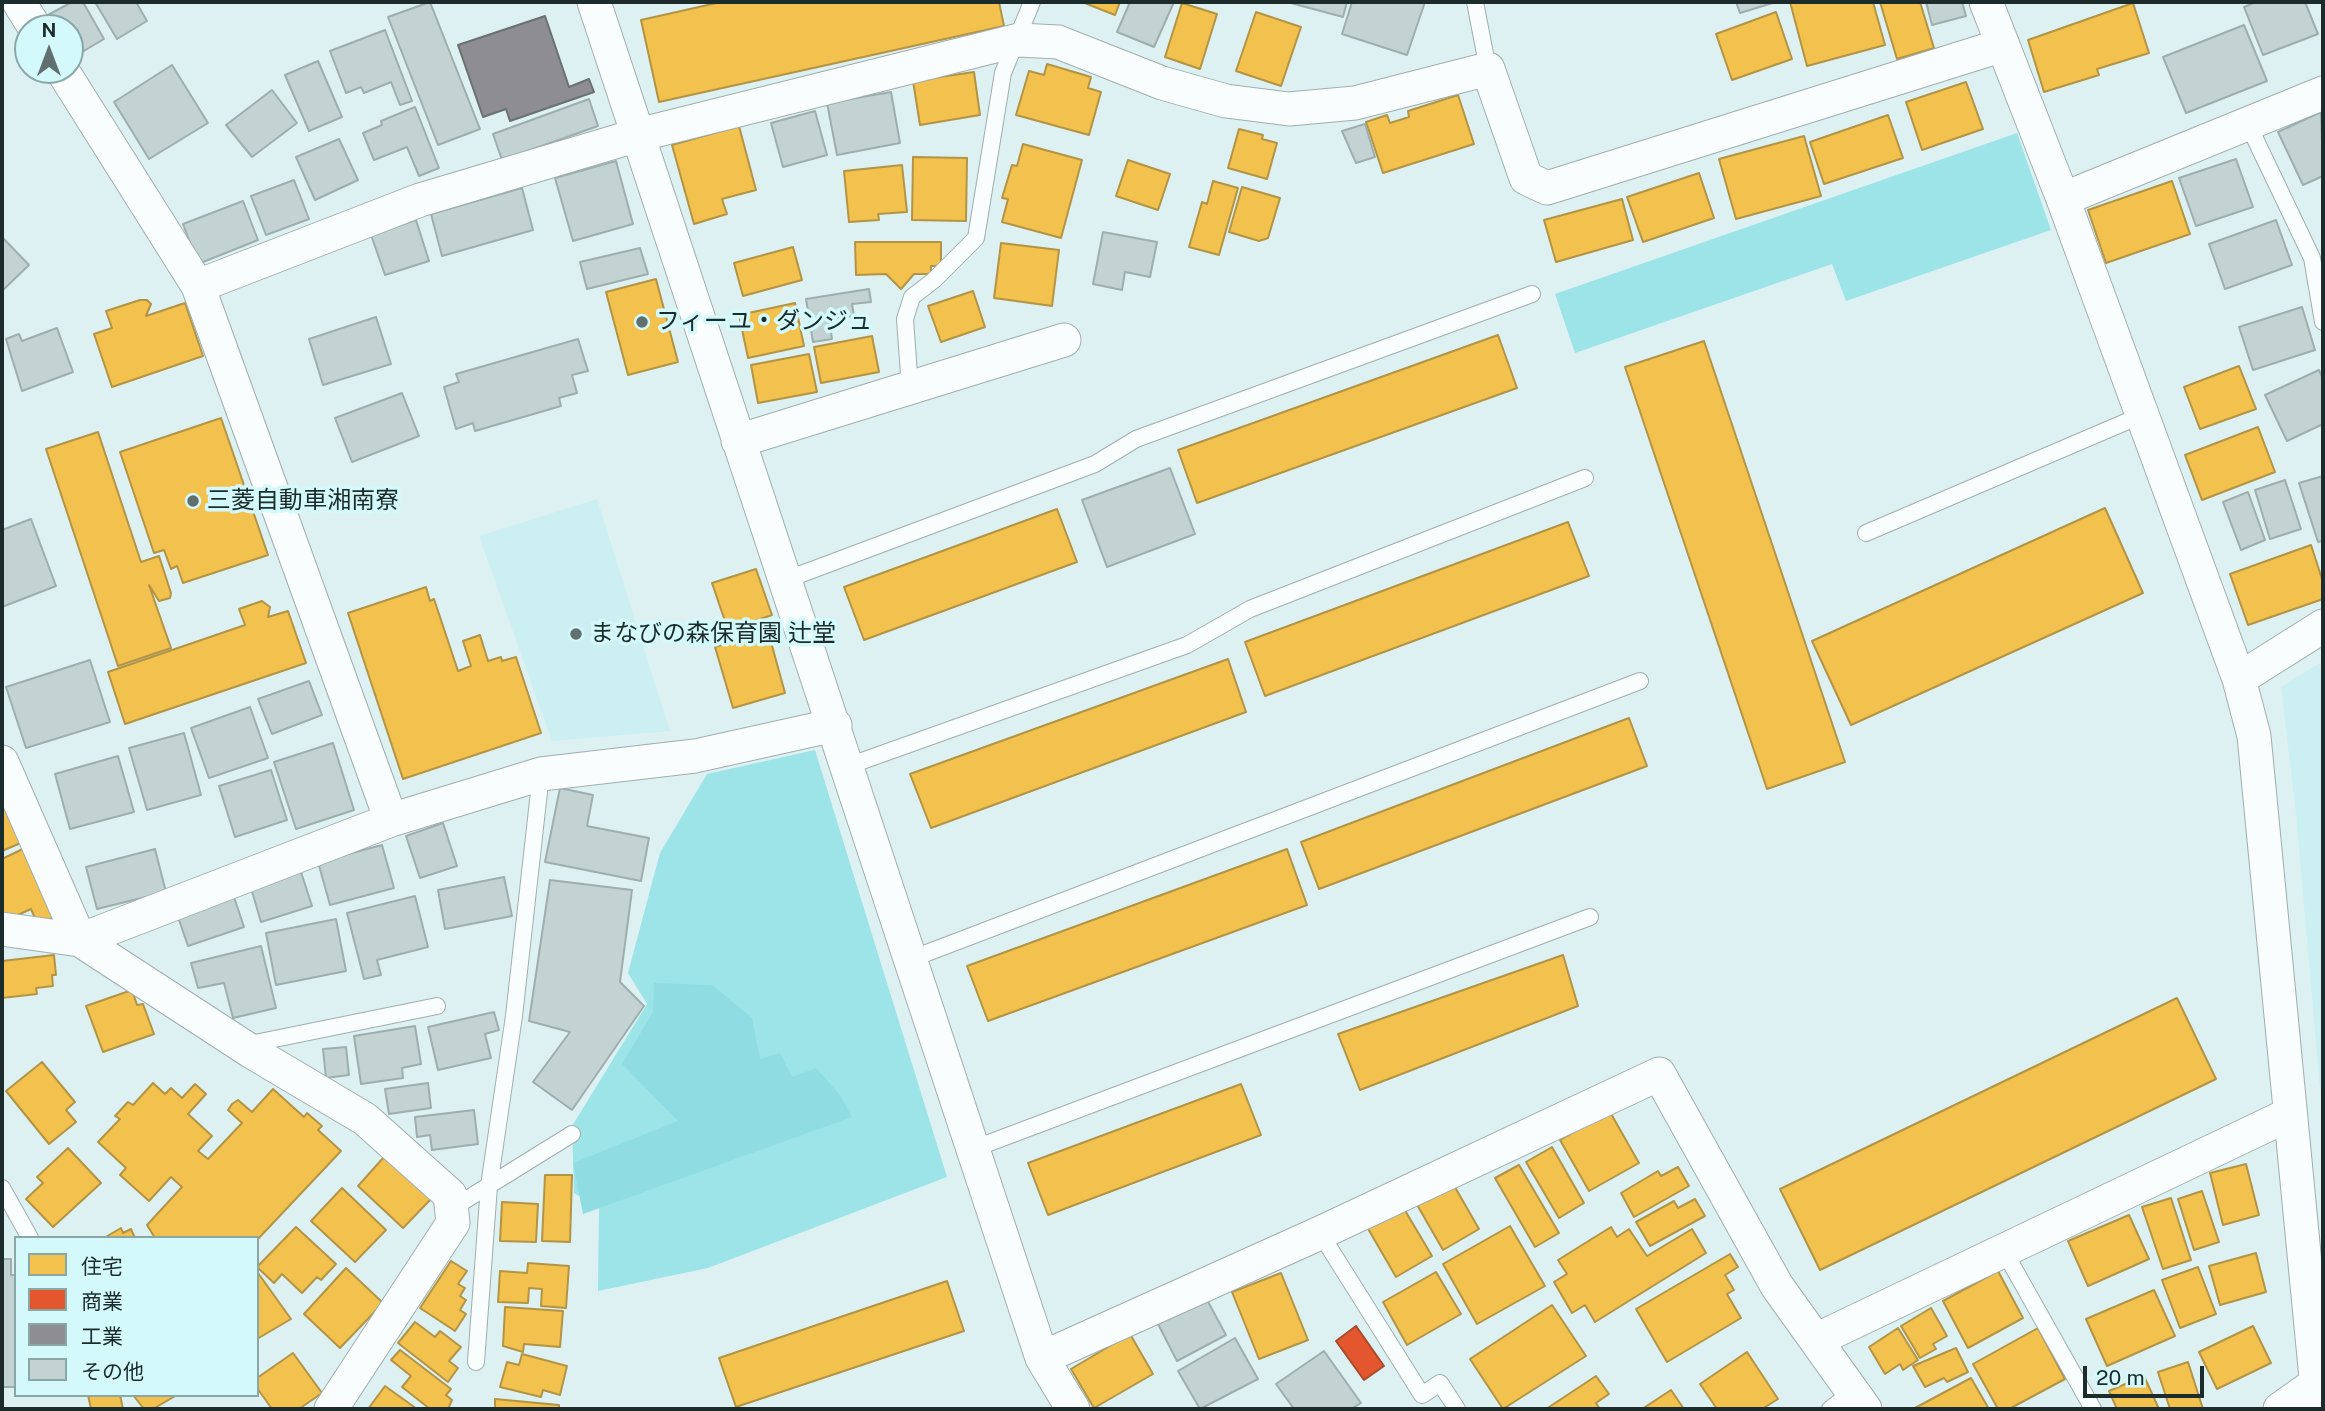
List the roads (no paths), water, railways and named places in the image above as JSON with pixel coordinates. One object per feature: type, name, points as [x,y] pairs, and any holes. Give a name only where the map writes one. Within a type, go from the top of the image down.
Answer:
[{"type":"street","points":[[594,2],[738,441],[788,579],[1042,1358],[1073,1409]]},
{"type":"street","points":[[1986,2],[2063,199],[2239,679],[2254,736],[2318,1396],[2280,1409]]},
{"type":"street","points":[[198,286],[420,200],[638,135],[1019,40],[1058,42],[1163,83],[1226,101],[1289,109],[1355,103],[1488,69],[1527,178],[1547,188],[2003,45]]},
{"type":"street","points":[[71,84],[198,286],[391,820]]},
{"type":"street","points":[[2063,199],[2323,93]]},
{"type":"street","points":[[738,441],[1064,340]]},
{"type":"street","points":[[2239,679],[2323,626]]},
{"type":"street","points":[[80,940],[391,820],[541,774],[695,756],[835,725]]},
{"type":"street","points":[[2,762],[80,940]]},
{"type":"street","points":[[2,929],[80,940],[243,1045],[365,1119],[450,1195],[453,1223],[331,1409]]},
{"type":"street","points":[[1042,1358],[1320,1233],[1659,1074],[1777,1286],[1816,1340],[1849,1404]]},
{"type":"street","points":[[1816,1340],[2290,1114]]},
{"type":"lane","points":[[910,388],[905,320],[912,297],[934,280],[976,238],[1003,74],[1019,40],[1032,2]]},
{"type":"lane","points":[[1475,2],[1488,69]]},
{"type":"lane","points":[[2248,124],[2312,258],[2323,322]]},
{"type":"lane","points":[[788,579],[1095,464],[1136,439],[1532,293]]},
{"type":"lane","points":[[1866,533],[2142,415]]},
{"type":"lane","points":[[848,766],[1187,645],[1250,609],[1585,478]]},
{"type":"lane","points":[[911,959],[1640,681]]},
{"type":"lane","points":[[476,1362],[489,1186],[514,1016],[541,774]]},
{"type":"lane","points":[[973,1149],[1590,917]]},
{"type":"lane","points":[[243,1045],[437,1006]]},
{"type":"lane","points":[[451,1209],[572,1134]]},
{"type":"lane","points":[[2,1188],[29,1236]]},
{"type":"lane","points":[[1320,1233],[1422,1395],[1440,1383],[1457,1409]]},
{"type":"lane","points":[[2004,1251],[2093,1409]]},
{"type":"place","name":"フィーユ・ダンジュ","points":[[642,322]]},
{"type":"place","name":"三菱自動車湘南寮","points":[[193,501]]},
{"type":"place","name":"まなびの森保育園 辻堂","points":[[576,634]]}]
